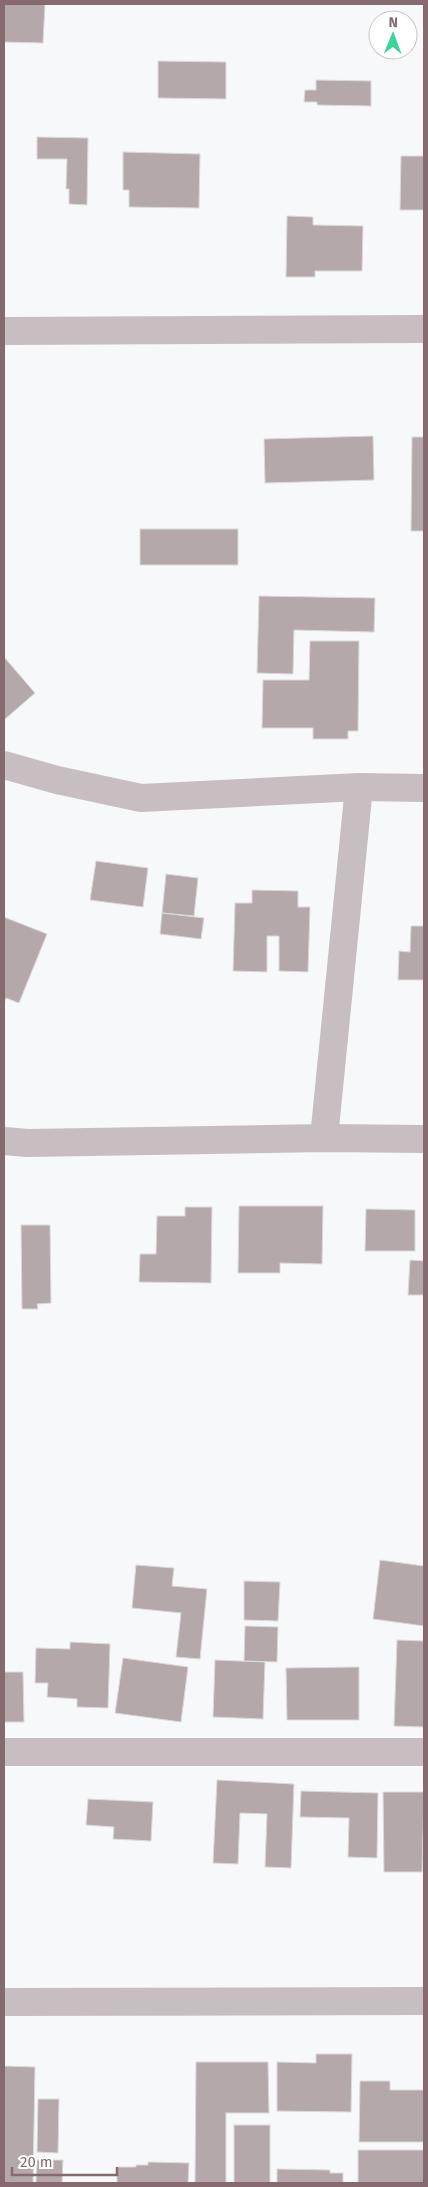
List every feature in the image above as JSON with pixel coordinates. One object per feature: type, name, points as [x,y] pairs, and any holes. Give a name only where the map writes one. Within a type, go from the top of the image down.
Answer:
[{"type":"street","points":[[4,331],[424,329]]},
{"type":"street","points":[[4,765],[57,780],[141,798],[359,787],[424,788]]},
{"type":"street","points":[[324,1138],[359,787]]},
{"type":"street","points":[[4,1141],[28,1144],[324,1138],[424,1139]]},
{"type":"street","points":[[4,1752],[424,1752]]},
{"type":"street","points":[[4,2002],[424,2001]]},
{"type":"building","points":[[4,4],[45,4],[43,43],[4,42]]},
{"type":"building","points":[[158,61],[226,62],[226,99],[158,98]]},
{"type":"building","points":[[316,80],[371,81],[371,106],[317,105],[317,102],[304,102],[305,90],[316,90]]},
{"type":"building","points":[[37,137],[88,138],[87,205],[69,204],[69,189],[66,189],[67,159],[37,159]]},
{"type":"building","points":[[123,152],[200,154],[199,208],[129,207],[129,190],[123,190]]},
{"type":"building","points":[[401,156],[424,156],[424,210],[400,210]]},
{"type":"building","points":[[287,216],[313,217],[313,225],[363,226],[362,271],[315,271],[315,277],[286,277]]},
{"type":"building","points":[[373,436],[374,480],[265,483],[264,439]]},
{"type":"building","points":[[412,437],[424,437],[424,531],[411,531]]},
{"type":"building","points":[[140,529],[238,529],[238,565],[140,565]]},
{"type":"building","points":[[259,596],[375,598],[374,632],[294,630],[293,674],[257,673]]},
{"type":"building","points":[[310,641],[359,641],[358,731],[348,731],[348,739],[313,739],[313,728],[262,728],[263,680],[309,680]]},
{"type":"building","points":[[4,657],[35,693],[4,720]]},
{"type":"building","points":[[96,861],[148,868],[143,907],[90,900]]},
{"type":"building","points":[[166,874],[198,878],[194,916],[162,913]]},
{"type":"building","points":[[252,890],[298,891],[298,907],[310,907],[308,972],[279,971],[279,936],[267,936],[267,972],[233,971],[235,903],[252,903]]},
{"type":"building","points":[[162,913],[204,918],[201,939],[160,934]]},
{"type":"building","points":[[4,917],[47,934],[19,1003],[6,998],[4,1003]]},
{"type":"building","points":[[411,926],[424,926],[424,980],[398,980],[399,951],[410,952]]},
{"type":"building","points":[[239,1206],[323,1206],[322,1264],[280,1263],[280,1273],[238,1273]]},
{"type":"building","points":[[185,1207],[212,1207],[211,1283],[139,1282],[140,1254],[156,1254],[157,1216],[185,1216]]},
{"type":"building","points":[[366,1209],[415,1210],[415,1251],[365,1251]]},
{"type":"building","points":[[21,1225],[50,1225],[51,1303],[37,1304],[38,1309],[22,1309]]},
{"type":"building","points":[[410,1260],[424,1261],[424,1295],[408,1295]]},
{"type":"building","points":[[380,1560],[424,1566],[424,1626],[373,1619]]},
{"type":"building","points":[[136,1565],[174,1568],[172,1586],[207,1589],[200,1659],[176,1657],[181,1613],[132,1608]]},
{"type":"building","points":[[244,1581],[280,1582],[278,1621],[244,1620]]},
{"type":"building","points":[[245,1626],[278,1627],[277,1662],[244,1661]]},
{"type":"building","points":[[397,1640],[424,1641],[424,1727],[394,1726]]},
{"type":"building","points":[[70,1642],[110,1644],[108,1708],[77,1707],[77,1699],[47,1697],[48,1683],[35,1683],[36,1648],[70,1649]]},
{"type":"building","points":[[123,1658],[188,1667],[181,1722],[115,1713]]},
{"type":"building","points":[[215,1660],[265,1662],[263,1719],[213,1717]]},
{"type":"building","points":[[359,1667],[359,1720],[287,1720],[286,1668]]},
{"type":"building","points":[[4,1672],[23,1672],[24,1722],[4,1722]]},
{"type":"building","points":[[217,1780],[294,1784],[291,1868],[265,1867],[267,1814],[240,1813],[238,1864],[213,1863]]},
{"type":"building","points":[[301,1791],[378,1793],[377,1858],[348,1857],[349,1818],[300,1817]]},
{"type":"building","points":[[383,1792],[424,1792],[422,1872],[384,1872]]},
{"type":"building","points":[[88,1799],[153,1802],[151,1841],[113,1839],[114,1827],[86,1825]]},
{"type":"building","points":[[316,2054],[352,2054],[351,2112],[277,2111],[277,2062],[316,2063]]},
{"type":"building","points":[[196,2062],[268,2062],[269,2113],[226,2113],[226,2183],[195,2183]]},
{"type":"building","points":[[4,2066],[35,2067],[33,2183],[4,2183]]},
{"type":"building","points":[[360,2081],[390,2081],[390,2090],[424,2090],[424,2142],[359,2142]]},
{"type":"building","points":[[38,2099],[59,2099],[58,2153],[37,2152]]},
{"type":"building","points":[[234,2125],[270,2125],[270,2183],[234,2183]]},
{"type":"building","points":[[358,2150],[424,2150],[424,2183],[358,2183]]},
{"type":"building","points":[[37,2160],[63,2160],[62,2183],[36,2183]]},
{"type":"building","points":[[148,2162],[189,2163],[188,2183],[117,2183],[117,2167],[136,2167],[136,2165],[148,2165]]},
{"type":"building","points":[[277,2169],[330,2170],[330,2173],[343,2173],[343,2183],[277,2183]]}]
